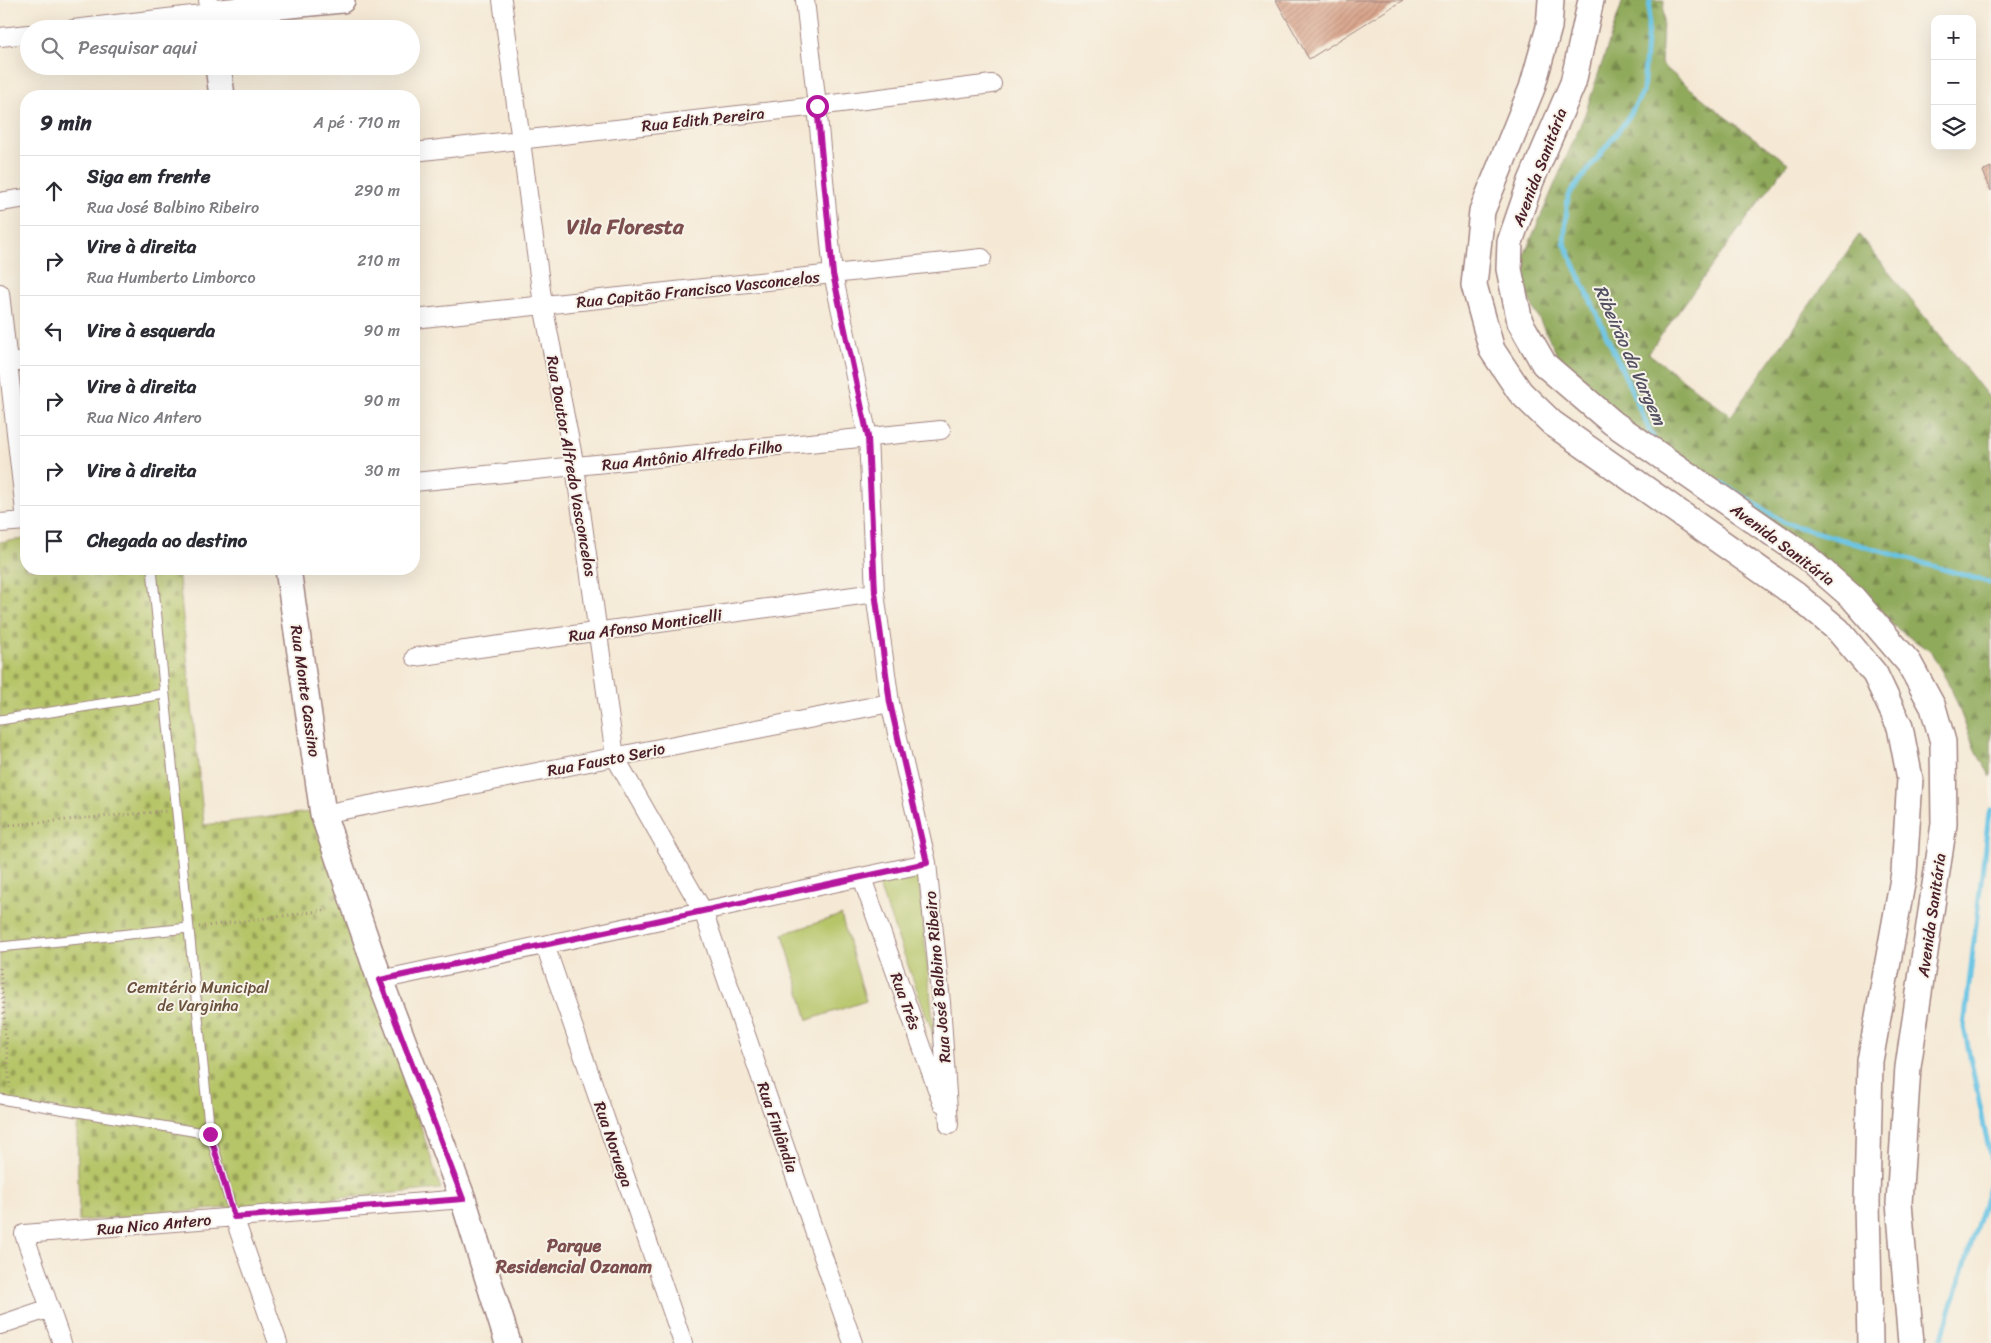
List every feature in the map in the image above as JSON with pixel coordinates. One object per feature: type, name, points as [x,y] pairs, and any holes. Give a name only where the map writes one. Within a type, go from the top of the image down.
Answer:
[{"type":"street","points":[[155,20],[342,0]]},
{"type":"street","name":"Rua Doutor Alfredo Vasconcelos","points":[[502,0],[543,305],[575,467],[616,757],[703,911]]},
{"type":"street","name":"Rua José Balbino Ribeiro","points":[[805,0],[833,274],[868,437],[875,592],[890,703],[927,863],[941,1003],[949,1125]]},
{"type":"street","name":"Avenida Sanitária","points":[[1551,0],[1549,28],[1532,88],[1482,211],[1474,285],[1492,350],[1520,392],[1552,423],[1796,596],[1838,630],[1875,674],[1900,727],[1910,779],[1904,873],[1870,1060],[1867,1202],[1870,1343]]},
{"type":"street","name":"Avenida Sanitária","points":[[1591,0],[1573,83],[1531,181],[1510,242],[1509,269],[1520,322],[1544,364],[1613,423],[1805,556],[1853,598],[1909,663],[1933,707],[1943,742],[1944,824],[1908,1067],[1899,1203],[1911,1343]]},
{"type":"street","points":[[0,37],[20,35]]},
{"type":"street","points":[[219,75],[221,90]]},
{"type":"street","name":"Rua Edith Pereira","points":[[420,151],[992,84]]},
{"type":"street","points":[[0,202],[20,199]]},
{"type":"street","name":"Rua Capitão Francisco Vasconcelos","points":[[420,318],[982,258]]},
{"type":"street","points":[[0,293],[4,364],[20,477]]},
{"type":"street","points":[[4,364],[20,362]]},
{"type":"street","name":"Rua Antônio Alfredo Filho","points":[[420,481],[941,430]]},
{"type":"street","points":[[0,523],[20,521]]},
{"type":"street","name":"Rua Monte Cassino","points":[[289,575],[323,814],[380,980],[463,1199],[508,1343]]},
{"type":"street","name":"Rua Afonso Monticelli","points":[[415,657],[875,592]]},
{"type":"street","name":"Rua Fausto Serio","points":[[323,814],[890,703]]},
{"type":"street","points":[[380,980],[927,863]]},
{"type":"street","name":"Rua Três","points":[[862,878],[949,1125]]},
{"type":"street","name":"Rua Finlândia","points":[[703,911],[853,1343]]},
{"type":"street","name":"Rua Noruega","points":[[545,945],[683,1343]]},
{"type":"street","name":"Rua Nico Antero","points":[[50,1308],[24,1234],[463,1199]]},
{"type":"street","points":[[234,1217],[278,1343]]},
{"type":"street","points":[[0,1325],[50,1308],[62,1343]]},
{"type":"lane","points":[[153,575],[210,1134],[234,1217]]},
{"type":"lane","points":[[0,720],[164,694]]},
{"type":"lane","points":[[0,947],[189,928]]},
{"type":"lane","points":[[0,1099],[210,1134]]},
{"type":"path","points":[[0,826],[177,810]]},
{"type":"path","points":[[189,928],[328,910]]},
{"type":"path","points":[[0,968],[11,1101]]},
{"type":"green space","points":[[1623,0],[1664,0],[1661,64],[1724,116],[1788,163],[1648,353],[1731,416],[1859,235],[1991,400],[1991,777],[1975,750],[1951,688],[1931,652],[1716,503],[1583,405],[1516,274],[1585,114]]},
{"type":"green space","name":"Cemitério Municipal de Varginha","points":[[20,540],[20,575],[179,575],[204,825],[318,811],[441,1189],[79,1221],[77,1130],[79,1119],[0,1106],[0,542]]},
{"type":"green space","points":[[918,875],[935,1039],[877,881]]},
{"type":"green space","points":[[841,915],[866,1001],[808,1020],[783,934]]},
{"type":"building","points":[[1276,0],[1403,0],[1309,59]]},
{"type":"building","points":[[1991,167],[1991,191],[1983,171]]},
{"type":"waterway","name":"Ribeirão da Vargem","points":[[1650,0],[1643,92],[1626,121],[1568,196],[1564,242],[1654,440]]},
{"type":"waterway","name":"Ribeirão da Vargem","points":[[1722,483],[1785,523],[1991,583]]},
{"type":"waterway","name":"Ribeirão da Vargem","points":[[1991,810],[1989,813],[1964,1027],[1991,1160]]},
{"type":"waterway","name":"Ribeirão da Vargem","points":[[1940,1343],[1991,1181]]},
{"type":"district","name":"Vila Floresta","points":[[625,227]]},
{"type":"district","name":"Parque Residencial Ozanam","points":[[574,1256]]},
{"type":"route","points":[[210,1134],[234,1217],[463,1199],[380,980],[927,863],[890,703],[875,592],[868,437],[833,274],[817,106]]}]
